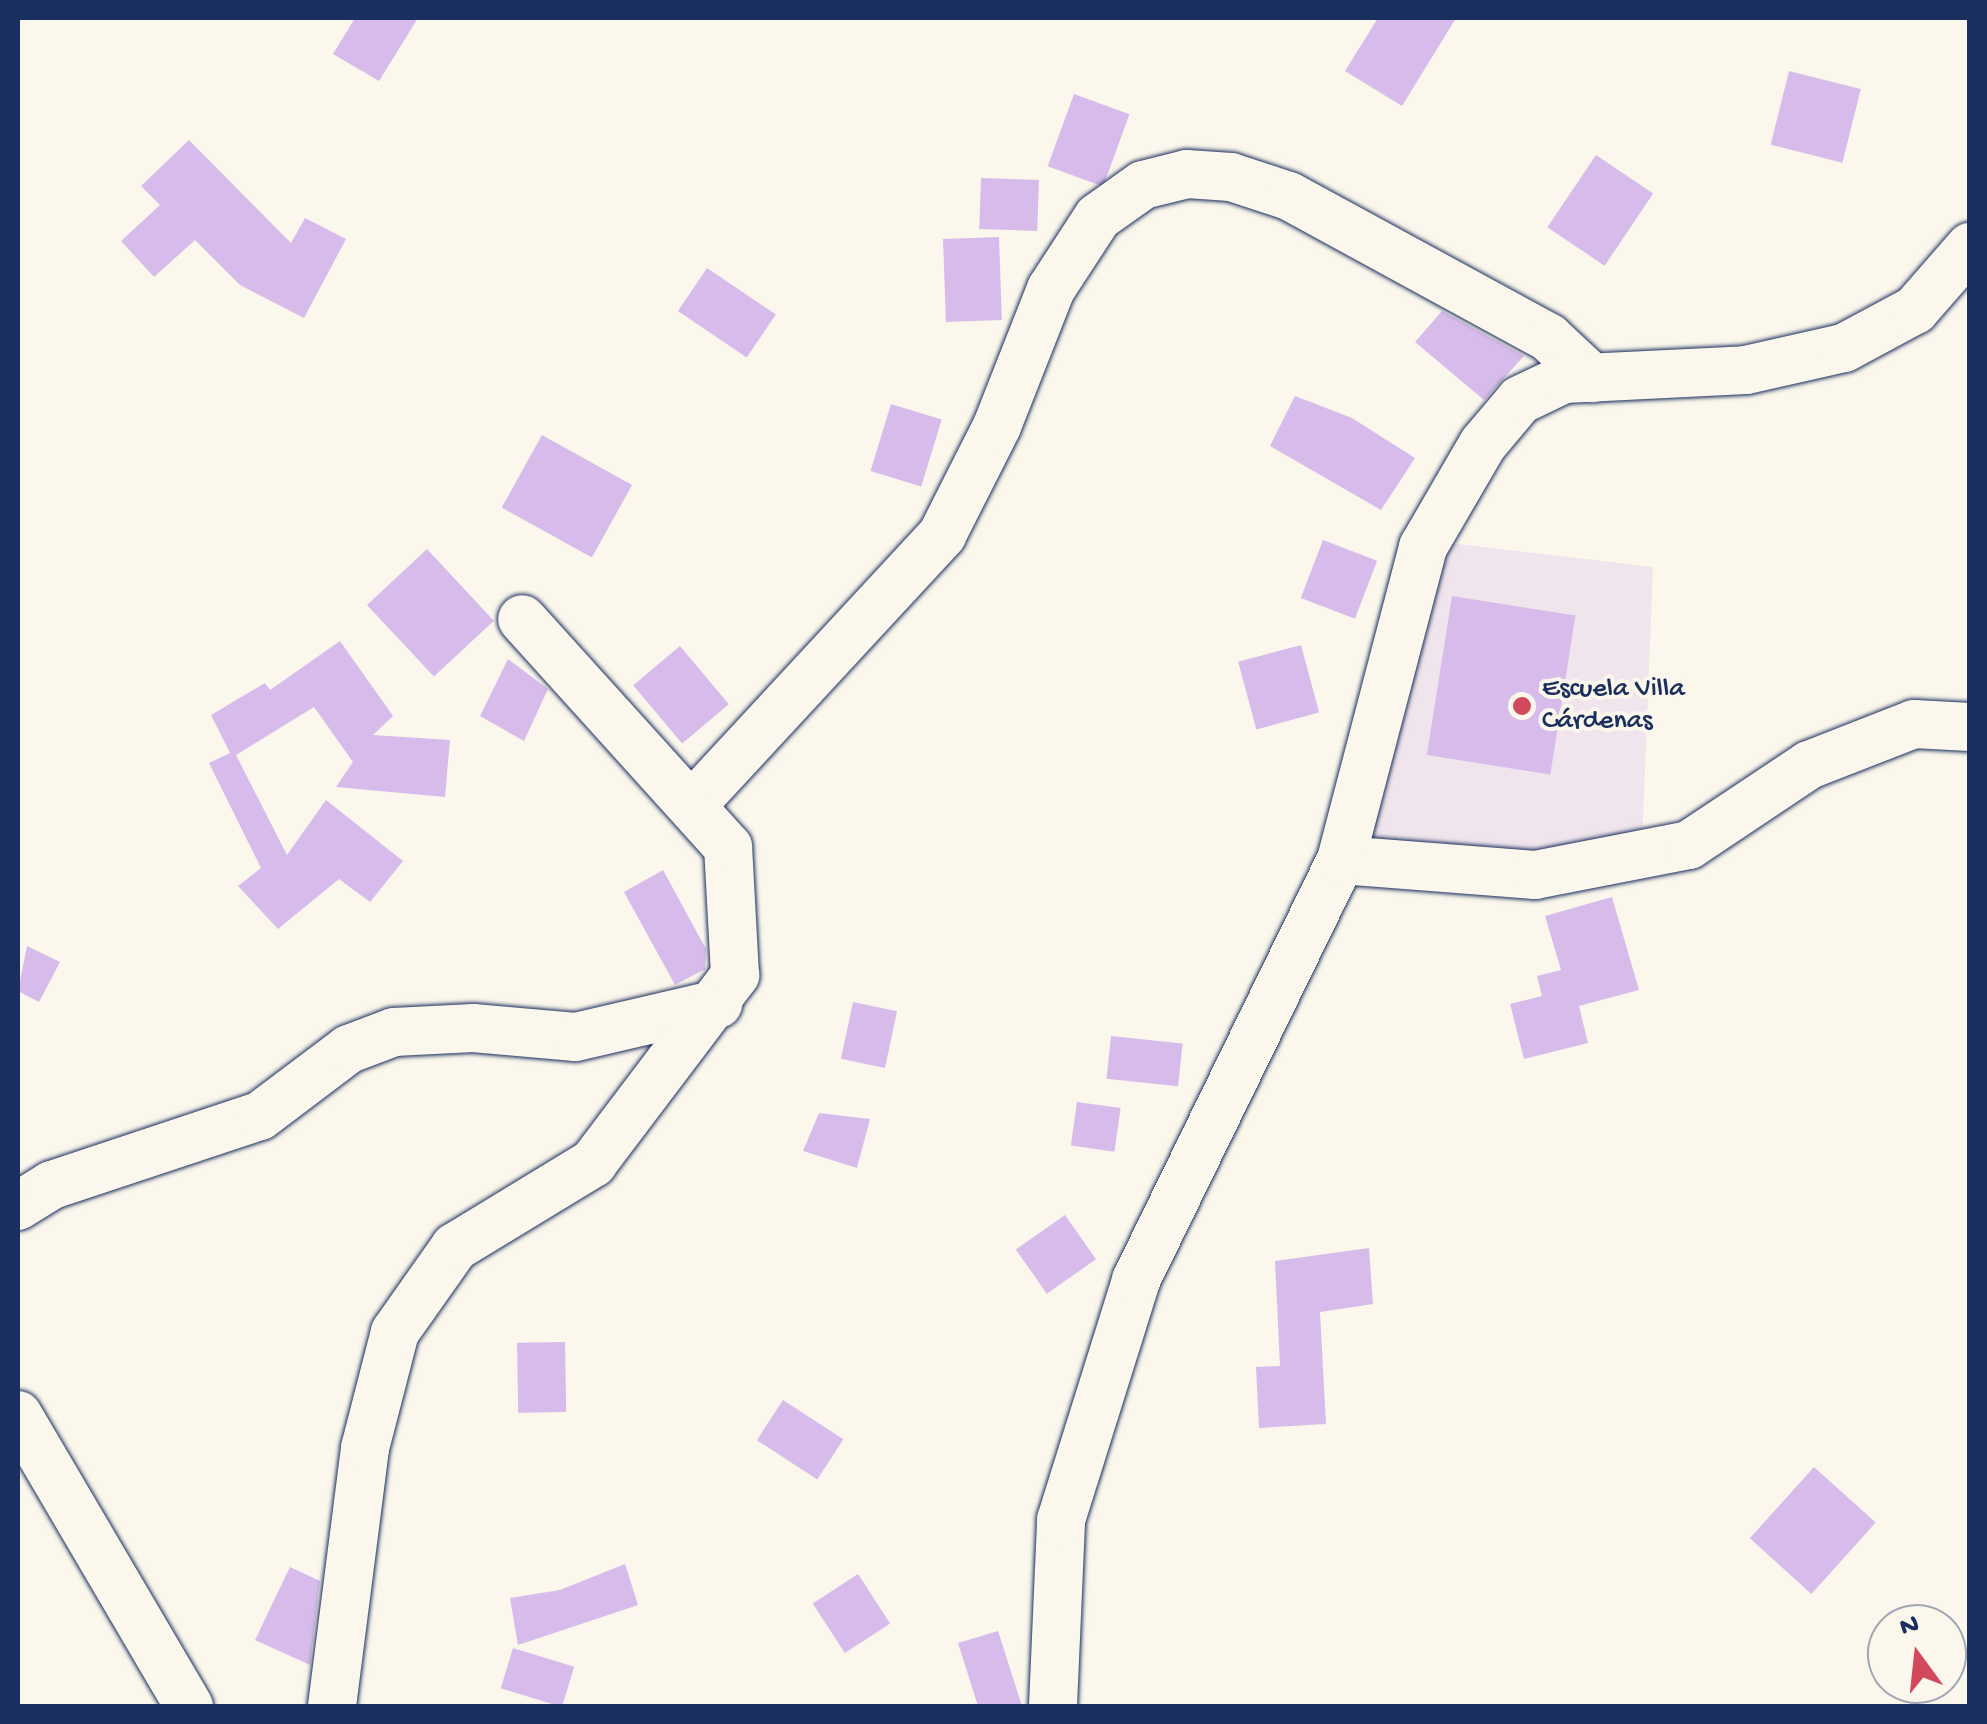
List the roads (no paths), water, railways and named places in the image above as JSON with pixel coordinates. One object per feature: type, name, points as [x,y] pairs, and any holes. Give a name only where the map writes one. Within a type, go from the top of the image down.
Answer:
[{"type":"street","points":[[694,804],[942,536],[997,426],[1051,288],[1098,217],[1143,185],[1188,174],[1231,177],[1289,196],[1549,338],[1592,378]]},
{"type":"street","points":[[1053,1706],[1061,1520],[1136,1280],[1341,860],[1422,546],[1482,444],[1520,400],[1564,379],[1746,370],[1844,348],[1915,310],[1970,248]]},
{"type":"street","points":[[332,1706],[366,1448],[394,1332],[455,1247],[593,1163],[718,1004],[735,975],[728,846],[694,804],[522,619]]},
{"type":"street","points":[[1341,860],[1535,875],[1690,845],[1809,765],[1914,724],[1970,727]]},
{"type":"street","points":[[18,1206],[52,1185],[260,1116],[349,1049],[394,1032],[473,1028],[576,1037],[718,1004]]},
{"type":"street","points":[[18,1415],[189,1706]]},
{"type":"place","name":"Escuela Villa Cárdenas","points":[[1522,706]]}]
